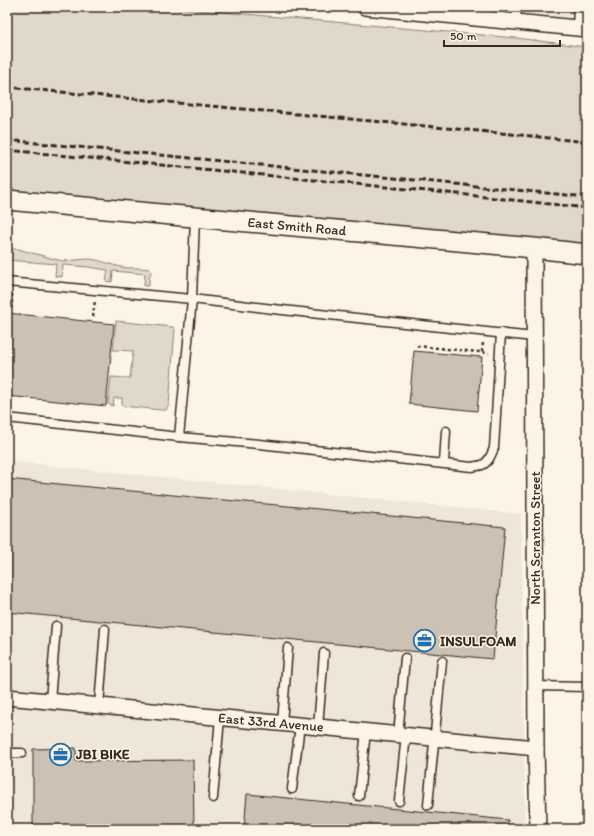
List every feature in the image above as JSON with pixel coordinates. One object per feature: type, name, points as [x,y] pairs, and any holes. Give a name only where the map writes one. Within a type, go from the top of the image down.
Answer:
[{"type":"street","points":[[365,7],[517,14],[584,29],[581,7]]},
{"type":"street","name":"East Smith Road","points":[[7,200],[587,254]]},
{"type":"street","name":"North Scranton Street","points":[[534,248],[536,748],[538,829]]},
{"type":"street","name":"East 33rd Avenue","points":[[7,697],[536,748]]},
{"type":"lane","points":[[180,437],[192,299],[195,217]]},
{"type":"lane","points":[[7,282],[192,299],[534,337]]},
{"type":"lane","points":[[7,418],[180,437],[482,466],[491,455],[494,448],[501,333]]},
{"type":"lane","points":[[444,463],[446,431]]},
{"type":"lane","points":[[50,701],[56,626]]},
{"type":"lane","points":[[99,706],[106,629]]},
{"type":"lane","points":[[282,723],[288,648]]},
{"type":"lane","points":[[318,727],[324,653]]},
{"type":"lane","points":[[399,800],[405,658]]},
{"type":"lane","points":[[428,805],[442,661]]},
{"type":"lane","points":[[536,686],[587,687]]},
{"type":"lane","points":[[213,798],[220,718]]},
{"type":"lane","points":[[292,789],[300,725]]},
{"type":"lane","points":[[360,796],[366,731]]},
{"type":"lane","points":[[7,753],[22,753]]},
{"type":"path","points":[[11,308],[12,292]]},
{"type":"path","points":[[93,317],[95,300]]},
{"type":"path","points":[[482,352],[483,342]]},
{"type":"path","points":[[417,346],[492,353]]},
{"type":"shaded area","points":[[7,7],[165,7],[516,38],[587,47],[587,248],[7,193]]},
{"type":"shaded area","points":[[468,7],[587,7],[587,19],[545,15]]},
{"type":"shaded area","points":[[7,249],[18,249],[62,261],[90,259],[121,267],[150,269],[149,286],[144,286],[145,274],[113,271],[112,282],[106,281],[108,270],[88,267],[63,265],[62,277],[55,276],[56,264],[7,260]]},
{"type":"shaded area","points":[[116,321],[173,327],[175,329],[169,405],[166,410],[122,406],[122,398],[114,398],[113,406],[108,404],[111,377],[130,378],[133,351],[113,350]]},
{"type":"shaded area","points":[[7,461],[521,514],[525,829],[7,829]]},
{"type":"building","points":[[7,313],[114,324],[106,406],[7,396]]},
{"type":"building","points":[[414,351],[482,357],[477,411],[409,404]]},
{"type":"building","points":[[7,479],[505,527],[493,659],[7,612]]},
{"type":"building","points":[[76,748],[76,761],[193,760],[194,829],[33,829],[33,749]]},
{"type":"building","points":[[247,794],[508,820],[507,829],[244,829]]},
{"type":"railway","points":[[7,87],[587,142]]},
{"type":"railway","points":[[7,140],[587,197]]},
{"type":"railway","points":[[7,150],[587,208]]},
{"type":"place","name":"INSULFOAM","points":[[425,641]]},
{"type":"place","name":"JBI BIKE","points":[[61,754]]}]
